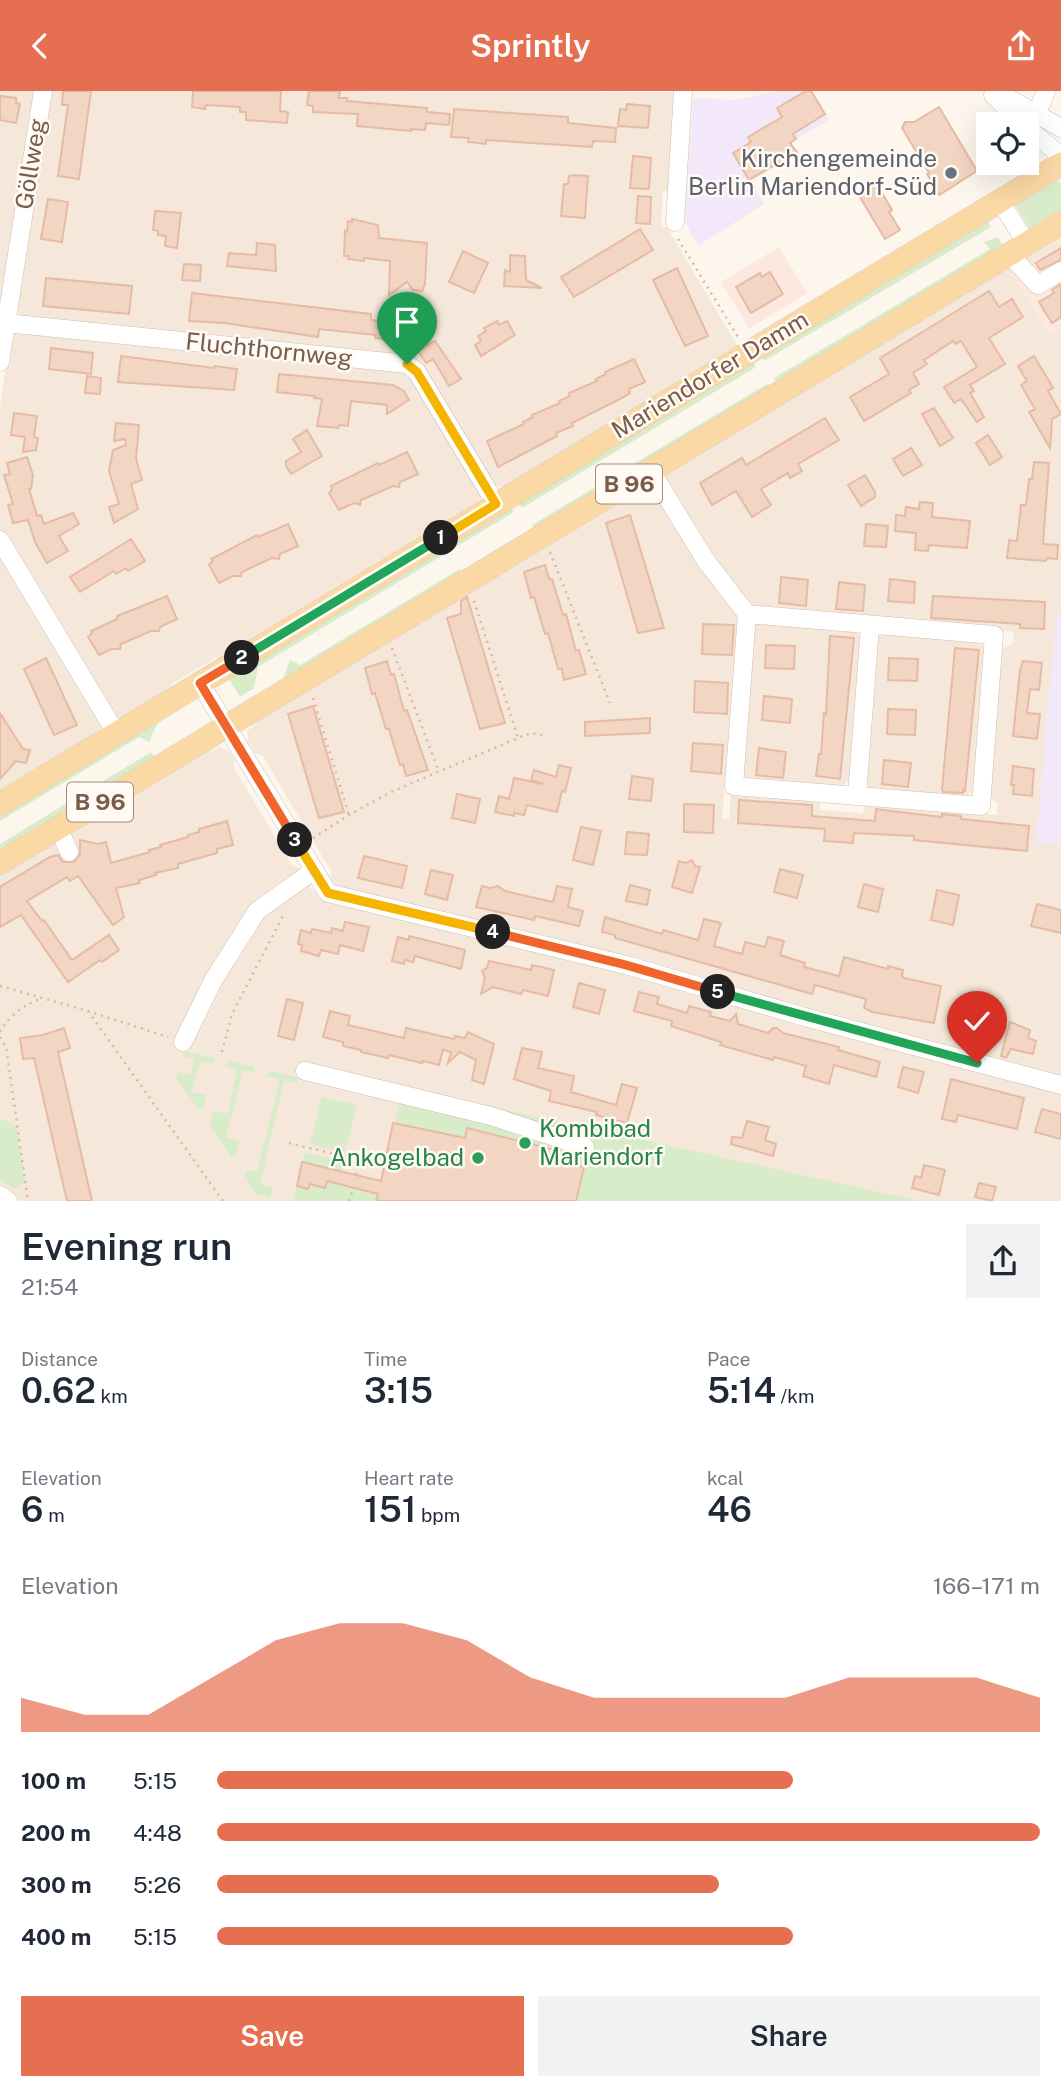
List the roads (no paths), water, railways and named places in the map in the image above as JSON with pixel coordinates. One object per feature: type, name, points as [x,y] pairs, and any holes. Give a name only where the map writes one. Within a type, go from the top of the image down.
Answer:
[{"type":"main road","name":"Mariendorfer Damm","points":[[0,804],[1061,164]]},
{"type":"main road","name":"Mariendorfer Damm","points":[[0,863],[1061,223]]},
{"type":"street","name":"Göllweg","points":[[0,362],[43,91]]},
{"type":"street","points":[[675,222],[684,91]]},
{"type":"street","points":[[988,91],[1010,112]]},
{"type":"street","points":[[996,91],[1035,112]]},
{"type":"street","points":[[1037,112],[1046,91]]},
{"type":"street","points":[[1039,114],[1061,128]]},
{"type":"street","points":[[1039,138],[1061,156]]},
{"type":"street","points":[[1000,201],[1018,249],[1038,285],[1061,271]]},
{"type":"street","name":"Fluchthornweg","points":[[6,323],[407,364],[417,372],[496,504]]},
{"type":"street","points":[[650,471],[706,561],[747,614],[734,786],[981,806],[994,635],[747,614]]},
{"type":"street","points":[[0,540],[116,733]]},
{"type":"street","points":[[857,796],[870,625]]},
{"type":"street","points":[[200,683],[328,893],[626,965],[805,1017],[1061,1085]]},
{"type":"street","points":[[58,827],[69,852]]},
{"type":"street","points":[[183,1042],[214,979],[257,911],[313,871]]},
{"type":"street","points":[[304,1071],[491,1116],[585,1147]]},
{"type":"street","points":[[0,1195],[8,1201]]},
{"type":"place","name":"Kirchengemeinde Berlin Mariendorf-Süd","points":[[951,173]]},
{"type":"place","name":"Kombibad Mariendorf","points":[[525,1143]]},
{"type":"place","name":"Ankogelbad","points":[[478,1158]]}]
